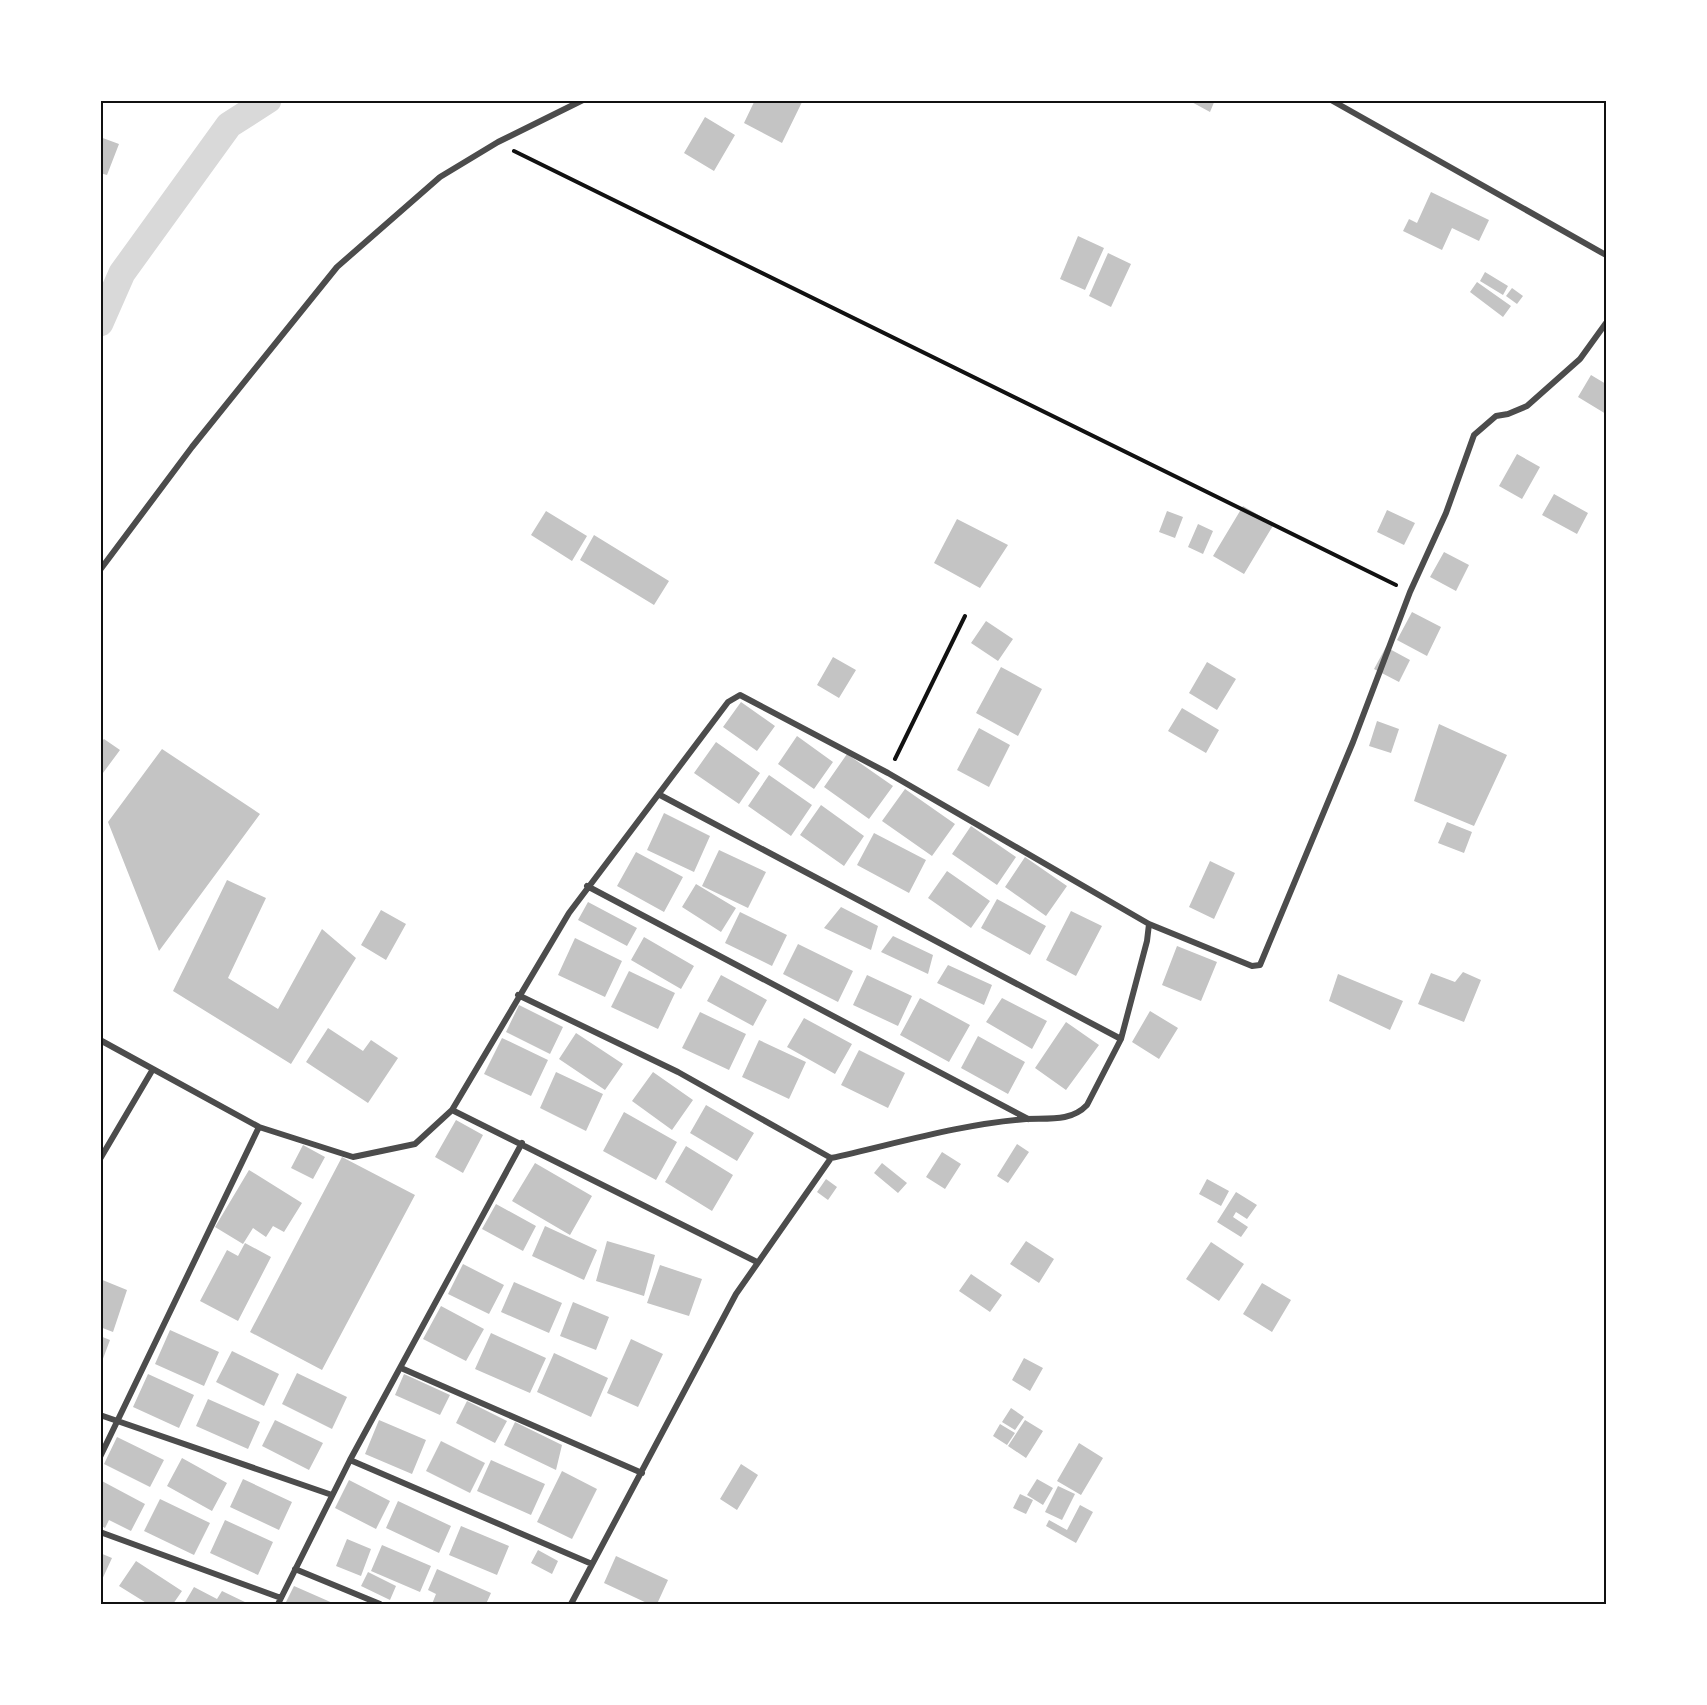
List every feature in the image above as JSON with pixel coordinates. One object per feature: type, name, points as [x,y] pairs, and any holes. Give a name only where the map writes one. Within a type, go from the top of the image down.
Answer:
[{"type":"street","points":[[100,570],[192,447],[337,267],[386,221],[440,177],[498,142],[583,100]]},
{"type":"street","points":[[1331,100],[1606,255]]},
{"type":"street","points":[[100,1040],[259,1127],[353,1157],[415,1144],[452,1110],[518,995],[587,886],[660,795],[728,702],[740,695],[888,773],[1149,924],[1252,966],[1260,966],[1353,742],[1410,592],[1446,513],[1474,435],[1496,416],[1527,406],[1580,359],[1606,323]]},
{"type":"street","points":[[660,795],[1121,1039]]},
{"type":"street","points":[[587,886],[1028,1119]]},
{"type":"street","points":[[571,1605],[736,1294],[831,1158],[963,1128],[1028,1119],[1063,1118],[1079,1113],[1088,1105],[1121,1039],[1147,941],[1149,924]]},
{"type":"street","points":[[518,995],[678,1072],[831,1158]]},
{"type":"street","points":[[100,1159],[153,1069]]},
{"type":"street","points":[[452,1110],[757,1262]]},
{"type":"street","points":[[100,1456],[259,1127]]},
{"type":"street","points":[[100,1532],[279,1601],[350,1460],[522,1143]]},
{"type":"street","points":[[401,1368],[642,1473]]},
{"type":"street","points":[[100,1415],[332,1495]]},
{"type":"street","points":[[350,1460],[592,1564]]},
{"type":"street","points":[[295,1569],[380,1605]]},
{"type":"path","points":[[498,142],[1410,592]]},
{"type":"path","points":[[888,773],[965,616]]},
{"type":"building","points":[[755,100],[803,100],[782,143],[744,123]]},
{"type":"building","points":[[1188,100],[1215,100],[1210,112]]},
{"type":"building","points":[[705,117],[735,135],[714,171],[684,153]]},
{"type":"building","points":[[100,137],[119,144],[107,175],[100,173]]},
{"type":"building","points":[[1431,192],[1489,220],[1479,241],[1452,228],[1442,250],[1403,231],[1409,219],[1417,223]]},
{"type":"building","points":[[1078,236],[1104,248],[1085,290],[1060,279]]},
{"type":"building","points":[[1108,253],[1131,264],[1111,307],[1089,296]]},
{"type":"building","points":[[1485,272],[1508,286],[1503,295],[1480,281]]},
{"type":"building","points":[[1477,282],[1511,306],[1503,317],[1470,292]]},
{"type":"building","points":[[1512,288],[1523,296],[1517,304],[1506,296]]},
{"type":"building","points":[[1591,375],[1606,384],[1606,414],[1578,397]]},
{"type":"building","points":[[1517,454],[1540,467],[1522,499],[1499,486]]},
{"type":"building","points":[[1554,494],[1588,513],[1577,534],[1542,515]]},
{"type":"building","points":[[1243,506],[1274,524],[1244,574],[1213,556]]},
{"type":"building","points":[[1387,510],[1415,523],[1404,545],[1377,532]]},
{"type":"building","points":[[546,511],[587,536],[572,561],[531,535]]},
{"type":"building","points":[[1167,511],[1183,517],[1175,538],[1159,532]]},
{"type":"building","points":[[957,519],[1008,545],[980,588],[934,563]]},
{"type":"building","points":[[1198,524],[1213,531],[1203,554],[1188,547]]},
{"type":"building","points":[[594,535],[669,581],[654,605],[580,560]]},
{"type":"building","points":[[1444,552],[1469,565],[1456,591],[1430,577]]},
{"type":"building","points":[[1412,612],[1441,627],[1427,656],[1397,640]]},
{"type":"building","points":[[986,621],[1013,639],[998,661],[971,643]]},
{"type":"building","points":[[1386,647],[1410,660],[1399,682],[1374,669]]},
{"type":"building","points":[[833,657],[856,670],[839,698],[817,685]]},
{"type":"building","points":[[1207,662],[1236,679],[1217,710],[1189,693]]},
{"type":"building","points":[[1001,667],[1042,689],[1018,736],[976,713]]},
{"type":"building","points":[[741,702],[775,726],[757,751],[723,727]]},
{"type":"building","points":[[1182,708],[1219,730],[1206,753],[1168,731]]},
{"type":"building","points":[[1377,721],[1399,729],[1391,753],[1369,746]]},
{"type":"building","points":[[1439,724],[1507,755],[1474,826],[1414,801]]},
{"type":"building","points":[[979,728],[1010,745],[989,787],[957,770]]},
{"type":"building","points":[[797,736],[833,762],[814,789],[778,764]]},
{"type":"building","points":[[104,739],[120,750],[100,777],[100,743]]},
{"type":"building","points":[[716,742],[760,773],[739,804],[694,773]]},
{"type":"building","points":[[162,749],[260,814],[159,951],[108,822]]},
{"type":"building","points":[[847,754],[893,786],[869,819],[824,787]]},
{"type":"building","points":[[769,775],[812,805],[791,836],[748,806]]},
{"type":"building","points":[[905,789],[955,824],[932,856],[882,821]]},
{"type":"building","points":[[821,805],[864,836],[844,866],[800,835]]},
{"type":"building","points":[[664,813],[710,836],[694,872],[647,850]]},
{"type":"building","points":[[1447,822],[1472,832],[1464,853],[1438,843]]},
{"type":"building","points":[[971,826],[1016,857],[997,885],[952,854]]},
{"type":"building","points":[[874,833],[926,860],[909,893],[857,865]]},
{"type":"building","points":[[719,850],[766,872],[748,908],[702,886]]},
{"type":"building","points":[[636,852],[683,877],[664,912],[617,886]]},
{"type":"building","points":[[1025,857],[1067,886],[1046,916],[1005,887]]},
{"type":"building","points":[[1210,861],[1235,873],[1214,919],[1189,907]]},
{"type":"building","points":[[947,871],[990,901],[971,928],[928,898]]},
{"type":"building","points":[[227,880],[266,898],[228,978],[278,1009],[322,929],[356,958],[291,1064],[173,991]]},
{"type":"building","points":[[696,884],[736,908],[721,932],[682,907]]},
{"type":"building","points":[[997,899],[1046,926],[1030,955],[981,928]]},
{"type":"building","points":[[588,902],[637,928],[627,946],[578,920]]},
{"type":"building","points":[[841,907],[878,926],[871,950],[824,928]]},
{"type":"building","points":[[381,910],[406,924],[386,960],[361,945]]},
{"type":"building","points":[[1071,911],[1102,926],[1076,976],[1046,960]]},
{"type":"building","points":[[740,912],[787,935],[772,966],[725,943]]},
{"type":"building","points":[[893,936],[933,955],[928,974],[881,952]]},
{"type":"building","points":[[644,937],[694,966],[681,989],[631,960]]},
{"type":"building","points":[[575,938],[622,961],[605,997],[558,975]]},
{"type":"building","points":[[798,944],[853,971],[838,1002],[783,974]]},
{"type":"building","points":[[1177,946],[1217,962],[1201,1001],[1162,985]]},
{"type":"building","points":[[948,965],[992,985],[984,1005],[937,983]]},
{"type":"building","points":[[629,971],[675,993],[658,1029],[611,1007]]},
{"type":"building","points":[[1463,972],[1481,980],[1464,1022],[1418,1004],[1431,973],[1455,982]]},
{"type":"building","points":[[1338,974],[1403,1001],[1390,1030],[1329,1001]]},
{"type":"building","points":[[721,975],[767,1000],[753,1026],[707,1001]]},
{"type":"building","points":[[867,975],[912,996],[898,1026],[853,1005]]},
{"type":"building","points":[[920,998],[970,1025],[949,1062],[900,1035]]},
{"type":"building","points":[[1002,998],[1047,1021],[1032,1049],[986,1022]]},
{"type":"building","points":[[519,1005],[563,1027],[550,1054],[506,1032]]},
{"type":"building","points":[[1150,1011],[1178,1028],[1159,1059],[1132,1042]]},
{"type":"building","points":[[700,1012],[746,1034],[729,1070],[682,1048]]},
{"type":"building","points":[[804,1018],[852,1044],[835,1074],[787,1047]]},
{"type":"building","points":[[1066,1022],[1099,1045],[1066,1090],[1035,1068]]},
{"type":"building","points":[[328,1028],[363,1051],[371,1040],[398,1058],[368,1103],[306,1062]]},
{"type":"building","points":[[576,1033],[623,1064],[605,1090],[559,1059]]},
{"type":"building","points":[[978,1036],[1025,1062],[1008,1094],[961,1068]]},
{"type":"building","points":[[502,1038],[548,1060],[531,1096],[484,1074]]},
{"type":"building","points":[[759,1040],[806,1062],[789,1099],[742,1077]]},
{"type":"building","points":[[859,1050],[905,1073],[888,1108],[841,1085]]},
{"type":"building","points":[[556,1072],[603,1094],[586,1131],[540,1108]]},
{"type":"building","points":[[653,1072],[693,1100],[672,1130],[632,1101]]},
{"type":"building","points":[[706,1105],[754,1133],[737,1161],[690,1133]]},
{"type":"building","points":[[624,1112],[677,1142],[656,1180],[603,1151]]},
{"type":"building","points":[[456,1120],[483,1135],[463,1173],[435,1157]]},
{"type":"building","points":[[1017,1144],[1029,1152],[1008,1183],[997,1176]]},
{"type":"building","points":[[303,1145],[325,1157],[313,1179],[291,1168]]},
{"type":"building","points":[[686,1146],[733,1175],[712,1211],[665,1182]]},
{"type":"building","points":[[942,1152],[961,1164],[945,1189],[926,1177]]},
{"type":"building","points":[[342,1157],[415,1195],[322,1370],[250,1332]]},
{"type":"building","points":[[535,1163],[592,1196],[570,1235],[512,1201]]},
{"type":"building","points":[[882,1163],[907,1183],[898,1193],[874,1173]]},
{"type":"building","points":[[249,1170],[302,1203],[284,1232],[273,1226],[266,1237],[253,1228],[243,1244],[215,1227]]},
{"type":"building","points":[[826,1179],[837,1187],[828,1200],[817,1192]]},
{"type":"building","points":[[1207,1179],[1229,1191],[1221,1206],[1199,1194]]},
{"type":"building","points":[[1236,1192],[1257,1205],[1247,1219],[1236,1212],[1233,1217],[1248,1227],[1241,1237],[1217,1222]]},
{"type":"building","points":[[496,1204],[536,1226],[523,1251],[482,1229]]},
{"type":"building","points":[[545,1226],[597,1250],[584,1280],[532,1256]]},
{"type":"building","points":[[607,1241],[655,1255],[644,1296],[596,1281]]},
{"type":"building","points":[[1026,1241],[1054,1259],[1039,1283],[1010,1264]]},
{"type":"building","points":[[1211,1242],[1244,1264],[1219,1301],[1186,1279]]},
{"type":"building","points":[[245,1243],[271,1257],[238,1321],[200,1301],[227,1250],[238,1256]]},
{"type":"building","points":[[463,1264],[504,1285],[489,1314],[448,1294]]},
{"type":"building","points":[[660,1265],[702,1279],[689,1316],[647,1303]]},
{"type":"building","points":[[971,1274],[1002,1295],[990,1312],[959,1291]]},
{"type":"building","points":[[100,1279],[127,1290],[113,1332],[100,1327]]},
{"type":"building","points":[[514,1282],[562,1303],[549,1333],[501,1312]]},
{"type":"building","points":[[1262,1283],[1291,1300],[1272,1332],[1243,1314]]},
{"type":"building","points":[[573,1302],[609,1317],[596,1350],[560,1336]]},
{"type":"building","points":[[441,1306],[484,1329],[466,1361],[423,1339]]},
{"type":"building","points":[[170,1330],[219,1352],[204,1386],[155,1364]]},
{"type":"building","points":[[491,1333],[546,1358],[530,1393],[475,1369]]},
{"type":"building","points":[[100,1336],[110,1340],[101,1364],[100,1364]]},
{"type":"building","points":[[631,1339],[663,1354],[638,1407],[607,1393]]},
{"type":"building","points":[[232,1351],[279,1374],[264,1406],[216,1382]]},
{"type":"building","points":[[554,1353],[608,1378],[591,1417],[537,1392]]},
{"type":"building","points":[[1024,1358],[1043,1368],[1030,1391],[1012,1380]]},
{"type":"building","points":[[297,1373],[347,1397],[332,1429],[282,1404]]},
{"type":"building","points":[[148,1374],[194,1395],[179,1428],[133,1407]]},
{"type":"building","points":[[404,1374],[450,1395],[440,1415],[395,1395]]},
{"type":"building","points":[[208,1399],[260,1422],[248,1449],[196,1426]]},
{"type":"building","points":[[467,1401],[507,1421],[495,1443],[456,1423]]},
{"type":"building","points":[[1011,1408],[1024,1417],[1015,1430],[1002,1422]]},
{"type":"building","points":[[275,1420],[323,1443],[309,1470],[262,1446]]},
{"type":"building","points":[[379,1420],[426,1440],[412,1474],[365,1454]]},
{"type":"building","points":[[1025,1420],[1043,1431],[1026,1458],[1008,1446]]},
{"type":"building","points":[[515,1422],[562,1445],[556,1470],[504,1445]]},
{"type":"building","points":[[1000,1424],[1015,1433],[1007,1445],[993,1436]]},
{"type":"building","points":[[117,1437],[164,1460],[150,1487],[104,1464]]},
{"type":"building","points":[[441,1441],[485,1463],[470,1493],[426,1471]]},
{"type":"building","points":[[1079,1443],[1103,1458],[1081,1495],[1057,1481]]},
{"type":"building","points":[[182,1458],[227,1483],[212,1511],[167,1486]]},
{"type":"building","points":[[491,1460],[545,1484],[531,1515],[477,1491]]},
{"type":"building","points":[[741,1464],[758,1475],[737,1510],[720,1499]]},
{"type":"building","points":[[562,1471],[597,1489],[572,1539],[537,1522]]},
{"type":"building","points":[[243,1479],[292,1502],[279,1530],[230,1507]]},
{"type":"building","points":[[1037,1479],[1053,1488],[1043,1505],[1027,1495]]},
{"type":"building","points":[[100,1480],[145,1504],[131,1531],[109,1520],[105,1528],[100,1525]]},
{"type":"building","points":[[349,1480],[390,1501],[376,1529],[335,1508]]},
{"type":"building","points":[[1058,1486],[1075,1494],[1062,1520],[1045,1512]]},
{"type":"building","points":[[1020,1494],[1033,1500],[1026,1514],[1013,1508]]},
{"type":"building","points":[[160,1499],[210,1523],[194,1555],[144,1531]]},
{"type":"building","points":[[398,1501],[451,1526],[439,1553],[386,1528]]},
{"type":"building","points":[[1080,1505],[1093,1512],[1076,1543],[1046,1526],[1049,1520],[1067,1530]]},
{"type":"building","points":[[225,1520],[273,1542],[258,1575],[210,1553]]},
{"type":"building","points":[[461,1526],[509,1546],[497,1575],[449,1555]]},
{"type":"building","points":[[347,1539],[371,1549],[361,1576],[336,1566]]},
{"type":"building","points":[[382,1545],[431,1566],[420,1592],[371,1571]]},
{"type":"building","points":[[538,1550],[558,1561],[552,1574],[531,1563]]},
{"type":"building","points":[[100,1553],[112,1558],[100,1584]]},
{"type":"building","points":[[616,1556],[668,1580],[657,1604],[649,1604],[604,1583]]},
{"type":"building","points":[[136,1561],[182,1591],[173,1604],[148,1604],[119,1586]]},
{"type":"building","points":[[437,1569],[491,1593],[486,1604],[432,1604],[436,1594],[428,1590]]},
{"type":"building","points":[[368,1572],[396,1586],[390,1600],[361,1586]]},
{"type":"building","points":[[294,1586],[335,1604],[285,1604]]},
{"type":"building","points":[[194,1587],[217,1599],[222,1591],[249,1604],[184,1604]]},
{"type":"waterway","points":[[100,323],[122,273],[229,125],[268,100]]}]
